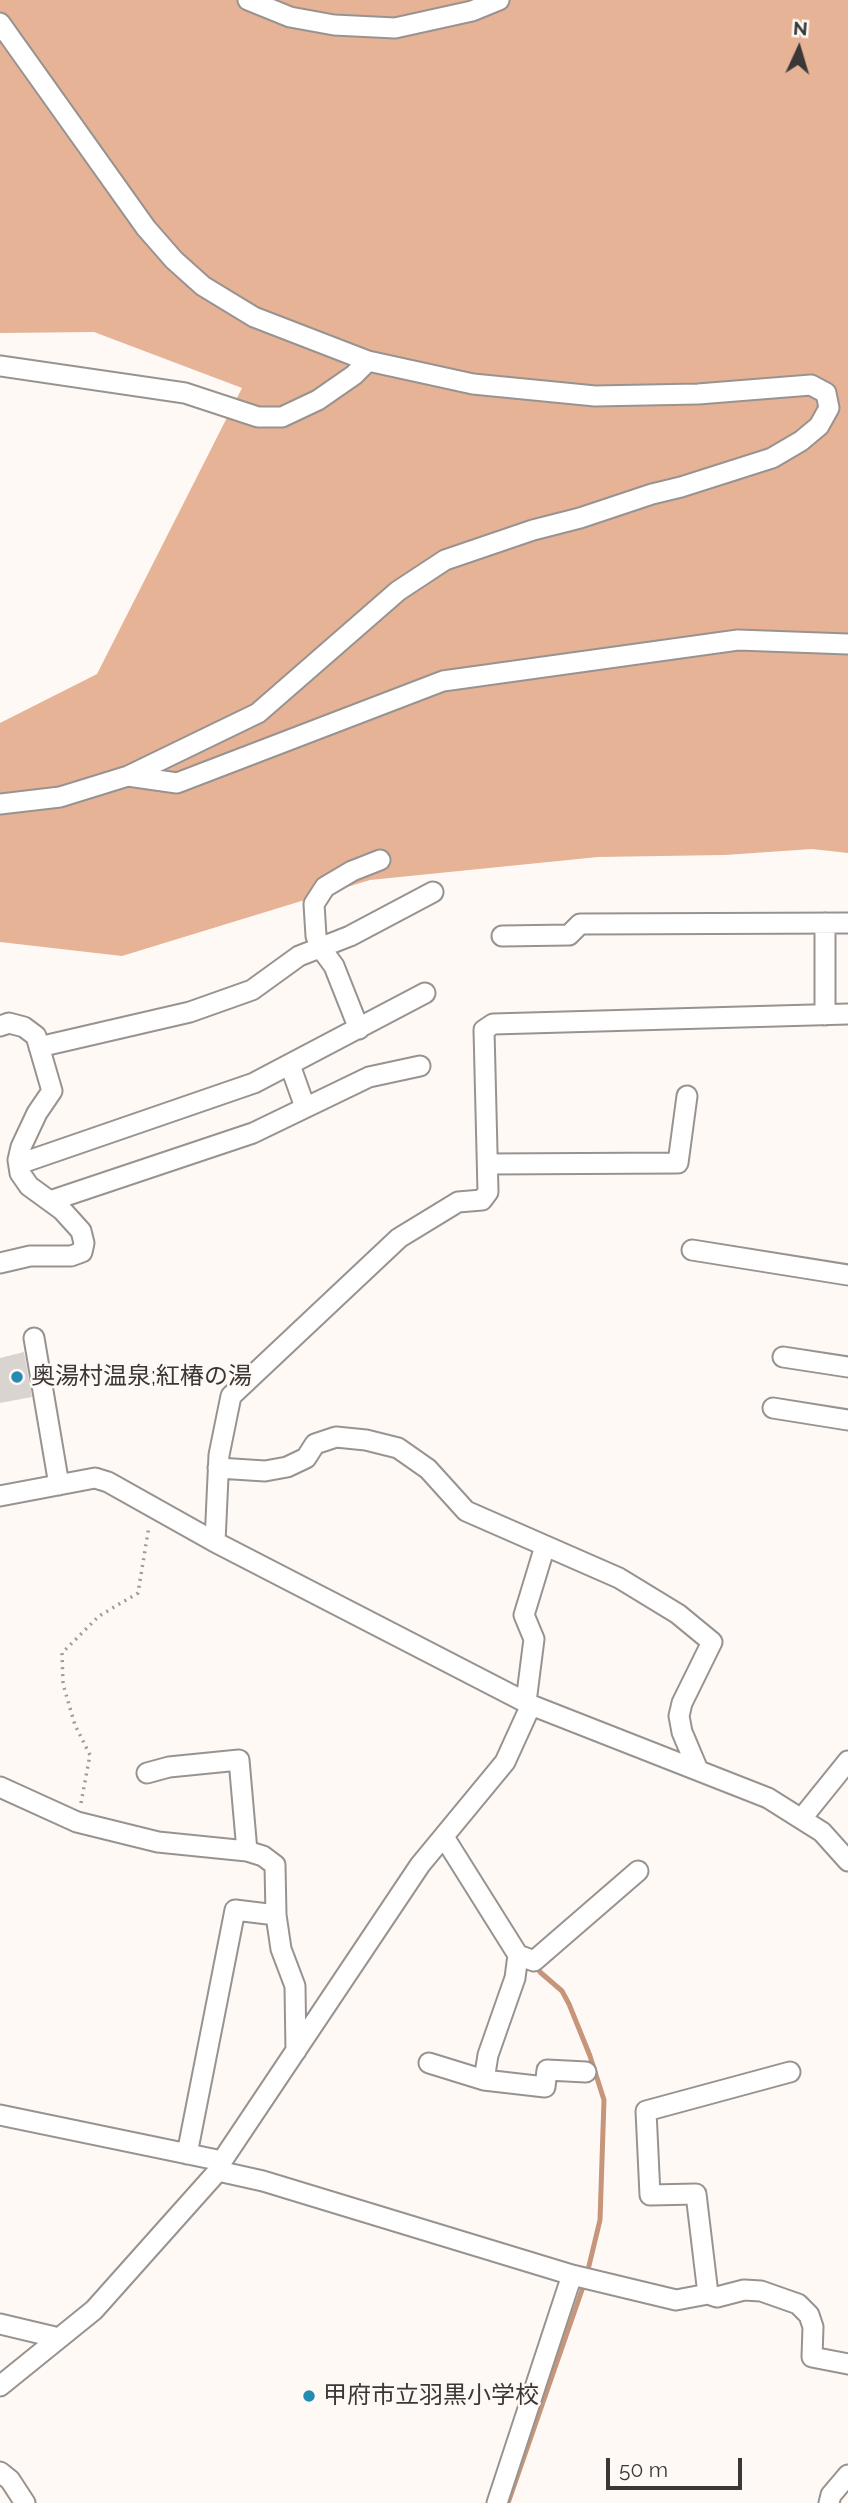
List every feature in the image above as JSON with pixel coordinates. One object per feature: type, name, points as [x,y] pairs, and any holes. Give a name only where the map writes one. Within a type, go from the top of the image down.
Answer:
[{"type":"street","points":[[248,0],[290,17],[334,25],[395,27],[472,11],[499,0]]},
{"type":"street","points":[[0,23],[146,228],[174,260],[203,286],[254,317],[368,361],[473,384],[595,396],[698,394],[811,385],[825,393],[829,408],[819,426],[772,458],[533,530],[445,560],[398,590],[258,713],[128,776],[60,797],[0,803]]},
{"type":"street","points":[[0,366],[185,393],[258,417],[270,417],[282,416],[318,400],[354,375],[368,361]]},
{"type":"street","points":[[128,776],[177,783],[443,681],[738,640],[848,645]]},
{"type":"street","points":[[359,1029],[334,966],[320,947],[316,936],[314,904],[325,887],[352,871],[380,860]]},
{"type":"street","points":[[39,1047],[190,1012],[252,990],[299,956],[350,936],[433,892]]},
{"type":"street","points":[[825,923],[825,1015]]},
{"type":"street","points":[[502,936],[569,935],[580,924],[848,923]]},
{"type":"street","points":[[19,1164],[254,1083],[425,993]]},
{"type":"street","points":[[215,1542],[218,1468],[231,1395],[399,1238],[458,1202],[482,1200],[488,1192],[484,1030],[493,1024],[848,1014]]},
{"type":"street","points":[[0,1026],[9,1023],[24,1027],[36,1036],[52,1091],[37,1113],[21,1147],[20,1173],[29,1186],[62,1210],[81,1231],[84,1243],[82,1252],[71,1256],[30,1256],[0,1264]]},
{"type":"street","points":[[290,1065],[305,1107]]},
{"type":"street","points":[[50,1201],[254,1133],[369,1077],[421,1066]]},
{"type":"street","points":[[488,1164],[678,1163],[687,1096]]},
{"type":"street","points":[[692,1250],[848,1275]]},
{"type":"street","points":[[34,1338],[59,1485]]},
{"type":"street","points":[[783,1357],[848,1367]]},
{"type":"street","points":[[773,1408],[848,1420]]},
{"type":"street","points":[[218,1468],[265,1471],[287,1467],[306,1458],[315,1444],[336,1437],[366,1440],[398,1448],[428,1469],[466,1511],[619,1578],[678,1614],[712,1642],[682,1703],[679,1716],[682,1732],[698,1770]]},
{"type":"street","points":[[0,1496],[94,1478],[108,1482],[215,1542],[529,1704],[768,1798],[821,1832],[848,1861]]},
{"type":"street","points":[[0,2386],[94,2310],[220,2166],[420,1865],[505,1762],[529,1704],[534,1639],[524,1615],[545,1546]]},
{"type":"street","points":[[146,1773],[169,1767],[239,1760],[247,1851]]},
{"type":"street","points":[[802,1818],[848,1761]]},
{"type":"street","points":[[0,1787],[77,1822],[158,1842],[247,1851],[263,1856],[275,1865],[276,1915],[281,1949],[295,1986],[296,2051]]},
{"type":"street","points":[[444,1836],[518,1955],[534,1961],[638,1871]]},
{"type":"street","points":[[187,2154],[235,1910],[276,1915]]},
{"type":"street","points":[[484,2080],[499,2016],[515,1978],[518,1955]]},
{"type":"street","points":[[429,2063],[484,2080],[545,2087],[547,2070],[586,2072]]},
{"type":"street","points":[[708,2294],[696,2194],[650,2195],[646,2111],[790,2072]]},
{"type":"street","points":[[0,2115],[187,2154],[263,2181],[572,2275],[676,2300],[708,2294],[717,2297],[744,2290],[761,2291],[798,2304],[809,2315],[813,2327],[812,2357],[848,2364]]},
{"type":"street","points":[[497,2503],[572,2275]]},
{"type":"street","points":[[0,2323],[60,2338]]},
{"type":"street","points":[[0,2472],[10,2480],[25,2503]]},
{"type":"street","points":[[829,2503],[831,2495],[848,2475]]},
{"type":"path","points":[[77,1822],[90,1755],[75,1725],[63,1684],[62,1653],[99,1616],[138,1593],[153,1507]]},
{"type":"shaded area","points":[[0,0],[848,0],[848,853],[812,849],[725,855],[598,857],[370,880],[122,956],[0,942],[0,723],[97,674],[242,388],[94,332],[0,333]]},
{"type":"building","name":"奥湯村温泉;紅椿の湯","points":[[24,1352],[32,1397],[0,1403],[0,1358]]},
{"type":"waterway","points":[[540,1972],[562,1991],[569,2004],[604,2100],[600,2220],[587,2274]]},
{"type":"waterway","points":[[508,2503],[584,2284]]},
{"type":"place","name":"奥湯村温泉;紅椿の湯","points":[[17,1377]]},
{"type":"place","name":"甲府市立羽黒小学校","points":[[309,2396]]}]
